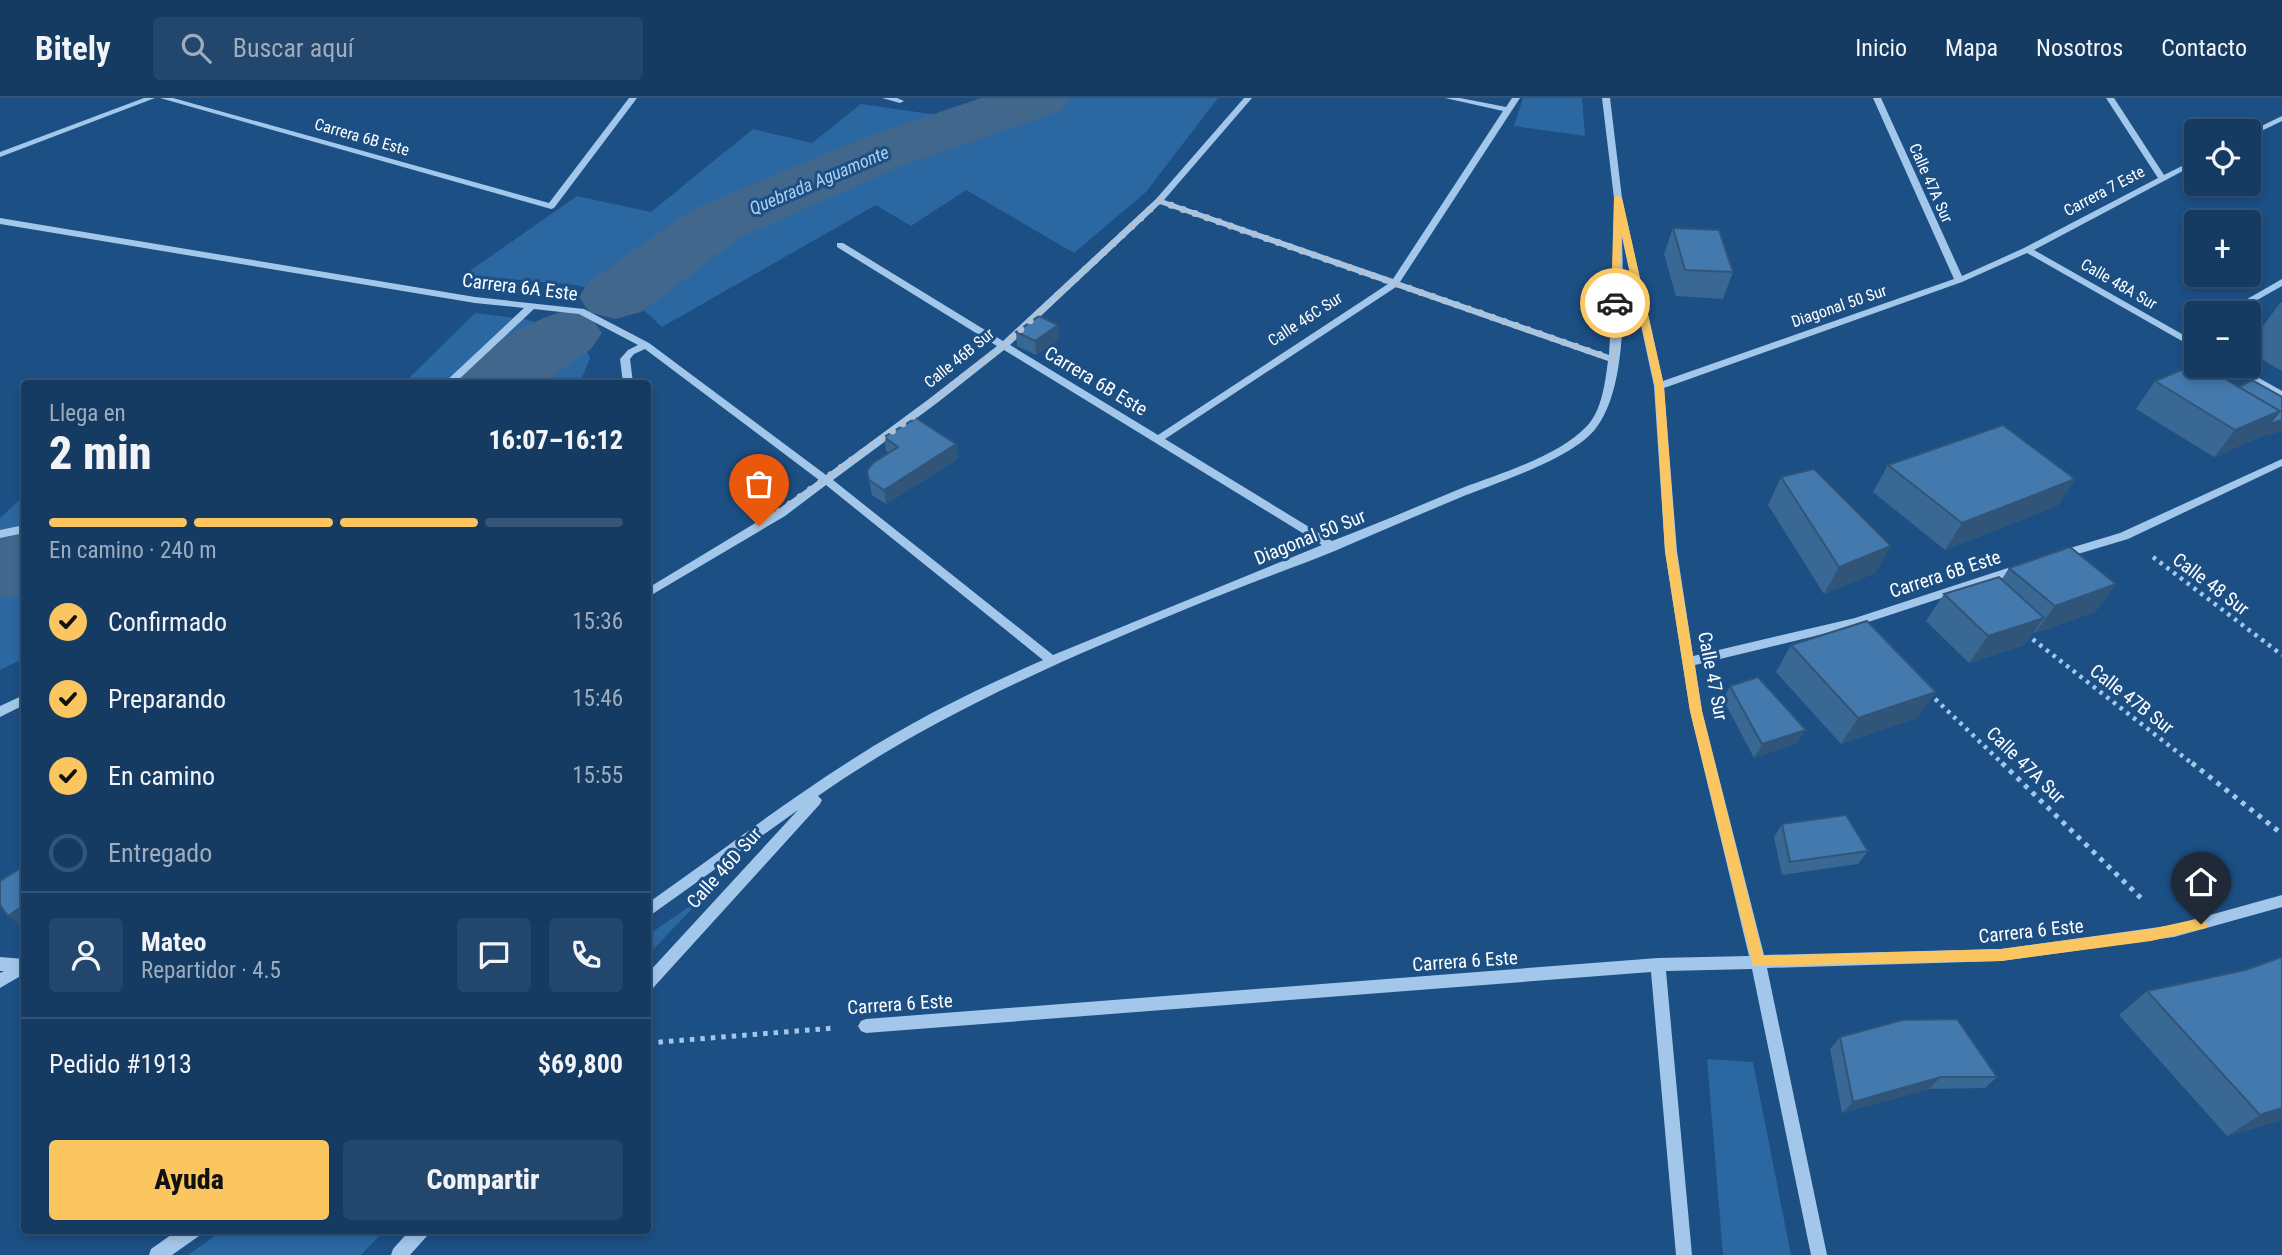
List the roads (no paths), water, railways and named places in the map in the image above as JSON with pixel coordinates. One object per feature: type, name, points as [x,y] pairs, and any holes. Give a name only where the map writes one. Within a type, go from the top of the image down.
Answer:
[{"type":"street","points":[[0,155],[152,98]]},
{"type":"street","name":"Carrera 6B Este","points":[[164,98],[551,206],[633,98]]},
{"type":"street","points":[[886,98],[900,101]]},
{"type":"street","name":"Calle 46B Sur","points":[[651,591],[781,513],[1004,345],[1159,201],[1248,98]]},
{"type":"street","points":[[1449,98],[1508,110]]},
{"type":"street","name":"Calle 46C Sur","points":[[1157,440],[1395,283],[1516,98]]},
{"type":"street","name":"Calle 47 Sur","points":[[1606,98],[1618,198],[1659,386],[1671,551],[1696,711],[1758,962],[1819,1255]]},
{"type":"street","name":"Calle 47A Sur","points":[[1877,98],[1959,280]]},
{"type":"street","points":[[2110,98],[2162,178]]},
{"type":"street","points":[[2261,129],[2282,118]]},
{"type":"street","name":"Carrera 7 Este","points":[[2027,250],[2184,167]]},
{"type":"street","name":"Diagonal 50 Sur","points":[[831,782],[889,743],[1052,661],[1334,547],[1541,459],[1574,440],[1592,426],[1602,410],[1615,360],[1618,198]]},
{"type":"street","points":[[1159,201],[1615,360]]},
{"type":"street","name":"Carrera 6A Este","points":[[0,221],[475,300],[581,311],[646,345],[826,481],[1052,661]]},
{"type":"street","name":"Carrera 6B Este","points":[[840,246],[1334,547]]},
{"type":"street","name":"Diagonal 50 Sur","points":[[1659,386],[1959,280],[2027,250]]},
{"type":"street","name":"Calle 48A Sur","points":[[2027,250],[2184,339]]},
{"type":"street","points":[[2249,301],[2282,282]]},
{"type":"street","points":[[452,380],[533,305]]},
{"type":"street","points":[[628,380],[625,359],[631,352],[646,345]]},
{"type":"street","points":[[2252,378],[2282,395]]},
{"type":"street","points":[[2045,561],[2124,536],[2282,462]]},
{"type":"street","points":[[0,534],[21,530]]},
{"type":"street","name":"Carrera 6B Este","points":[[1688,662],[1856,622],[2031,565]]},
{"type":"street","points":[[0,712],[21,702]]},
{"type":"street","points":[[651,909],[831,782]]},
{"type":"street","name":"Calle 46D Sur","points":[[651,980],[831,782]]},
{"type":"street","name":"Carrera 6 Este","points":[[866,1026],[1658,965],[2001,955],[2174,931],[2282,901]]},
{"type":"street","points":[[0,964],[21,966]]},
{"type":"street","points":[[1658,965],[1684,1255]]},
{"type":"street","points":[[0,981],[21,968]]},
{"type":"street","points":[[157,1255],[185,1234]]},
{"type":"street","points":[[398,1255],[417,1234]]},
{"type":"waterway","name":"Quebrada Aguamonte","points":[[615,297],[715,224],[885,151],[1040,98]]},
{"type":"waterway","points":[[498,380],[565,333]]},
{"type":"waterway","points":[[0,567],[21,564]]}]
